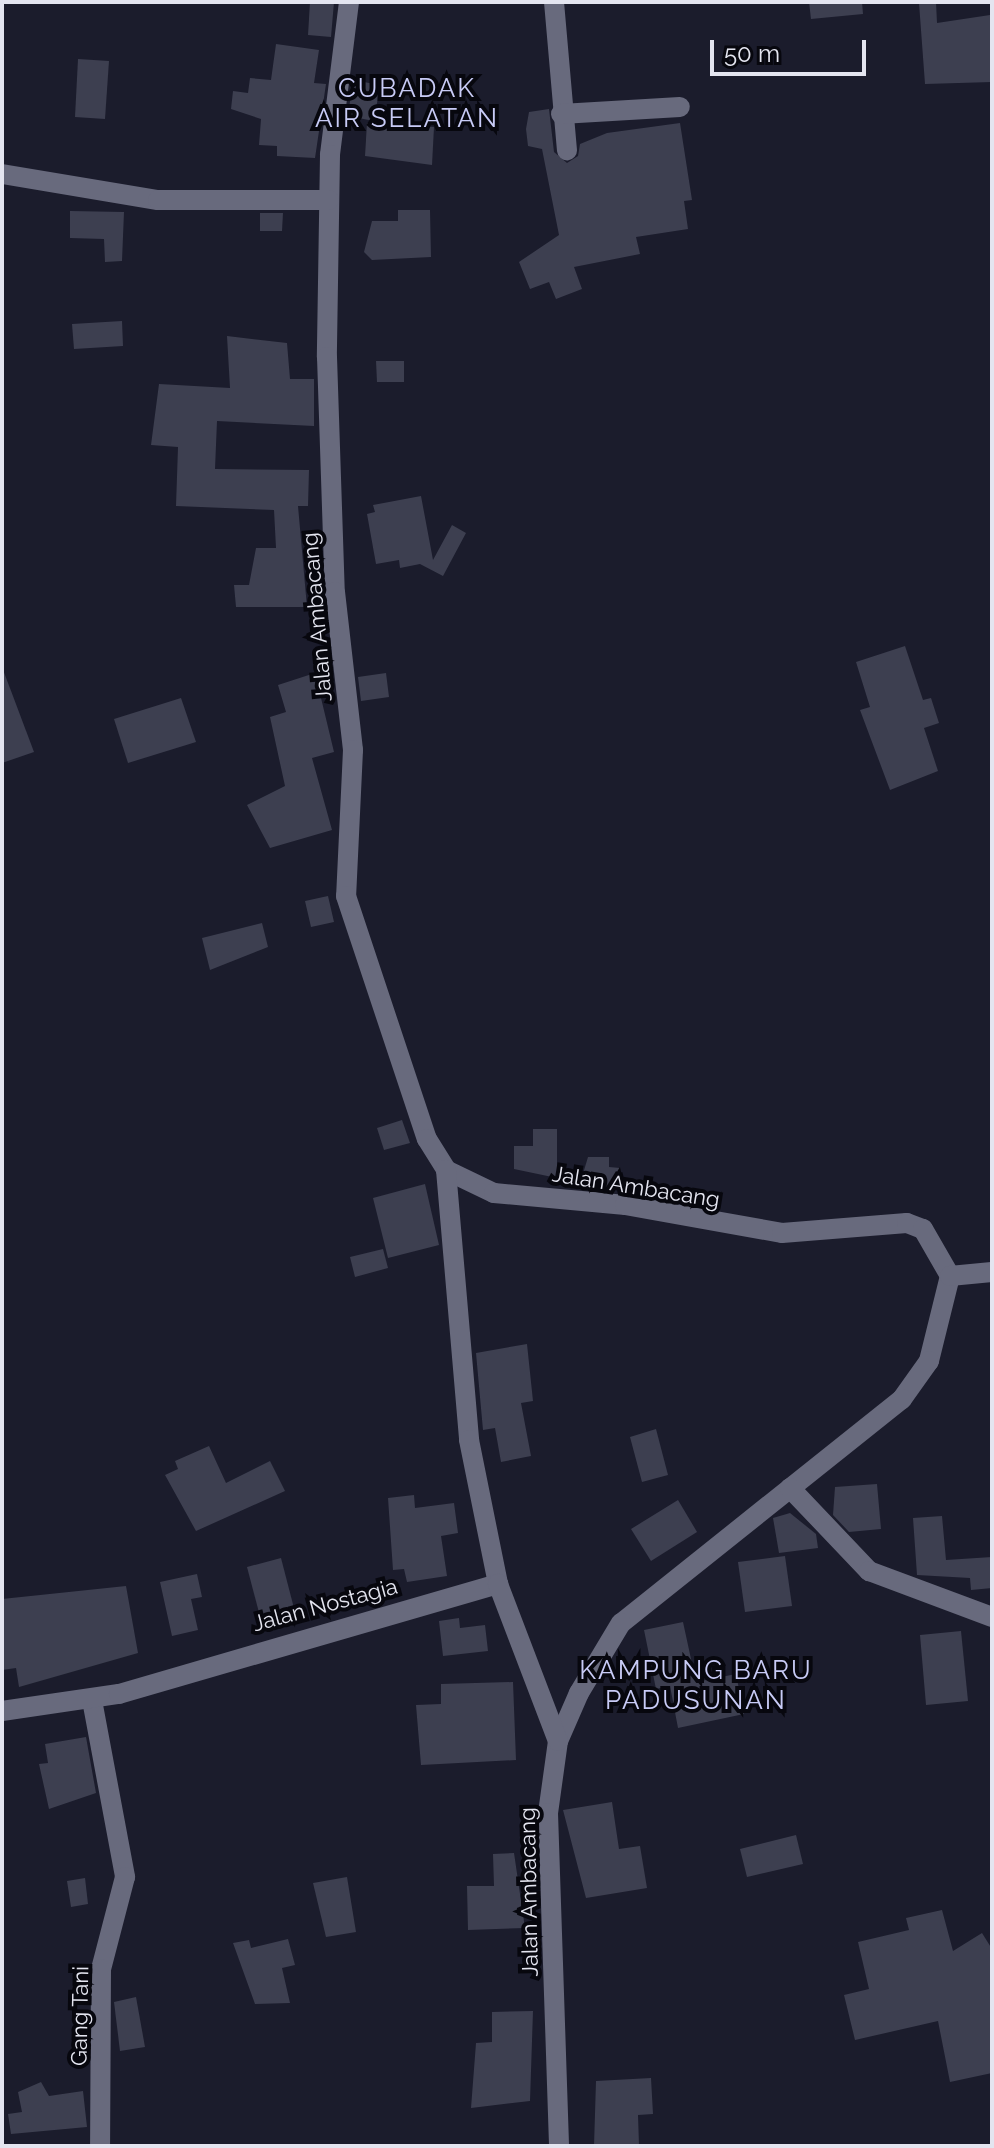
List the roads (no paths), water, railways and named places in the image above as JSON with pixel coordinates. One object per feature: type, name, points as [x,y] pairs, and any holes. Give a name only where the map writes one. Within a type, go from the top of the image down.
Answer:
[{"type":"street","name":"Jalan Ambacang","points":[[349,2],[329,200],[335,592],[353,750],[346,896],[399,1065],[446,1170],[494,1193],[625,1205],[754,1231],[907,1223],[923,1229],[950,1276],[937,1340],[918,1378],[870,1427],[621,1623],[558,1741],[548,1872],[559,2146]]},
{"type":"street","points":[[554,2],[561,114],[567,150]]},
{"type":"street","points":[[561,114],[680,107]]},
{"type":"street","points":[[2,174],[158,200],[329,200]]},
{"type":"street","points":[[446,1170],[469,1440],[498,1584],[558,1741]]},
{"type":"street","points":[[950,1276],[992,1272]]},
{"type":"street","points":[[790,1488],[869,1571],[992,1617]]},
{"type":"street","name":"Jalan Nostagia","points":[[2,1711],[92,1700],[498,1584]]},
{"type":"street","name":"Gang Tani","points":[[92,1700],[125,1877],[101,1969],[100,2146]]},
{"type":"district","name":"CUBADAK AIR SELATAN","points":[[407,104]]},
{"type":"district","name":"KAMPUNG BARU PADUSUNAN","points":[[696,1686]]}]
